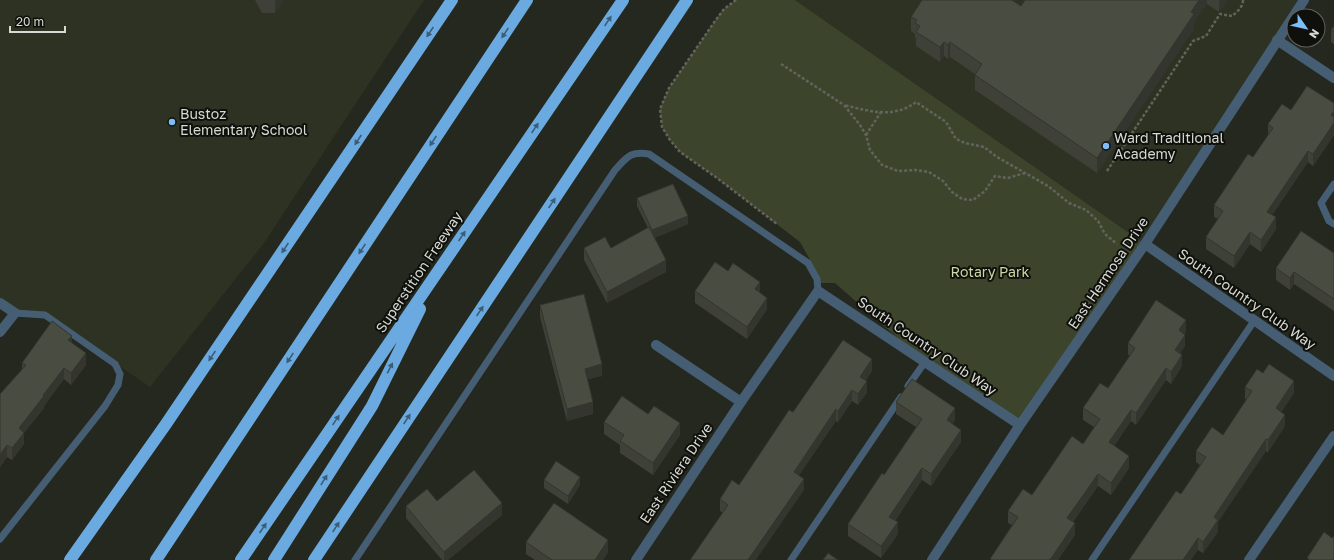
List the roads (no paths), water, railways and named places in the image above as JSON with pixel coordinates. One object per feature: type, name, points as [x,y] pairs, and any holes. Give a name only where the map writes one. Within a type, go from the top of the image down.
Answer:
[{"type":"highway","points":[[70,560],[166,424],[452,0]]},
{"type":"highway","points":[[154,560],[176,530],[527,0]]},
{"type":"highway","name":"Superstition Freeway","points":[[241,560],[622,0]]},
{"type":"highway","points":[[314,560],[687,0]]},
{"type":"highway","points":[[274,560],[372,406],[440,268]]},
{"type":"street","name":"East Hermosa Drive","points":[[932,560],[1020,425],[1145,244],[1304,0]]},
{"type":"street","points":[[1277,40],[1334,78]]},
{"type":"street","name":"South Country Club Way","points":[[1145,244],[1334,376]]},
{"type":"street","name":"South Country Club Way","points":[[818,290],[1020,425]]},
{"type":"street","name":"East Riviera Drive","points":[[636,560],[741,402],[818,290]]},
{"type":"street","points":[[0,303],[15,313],[0,332]]},
{"type":"street","points":[[656,345],[741,402]]},
{"type":"street","points":[[1249,560],[1334,436]]},
{"type":"lane","points":[[355,560],[615,170],[627,157],[638,152],[649,154],[808,263],[817,279],[818,290]]},
{"type":"lane","points":[[1334,184],[1321,203],[1329,221],[1334,224]]},
{"type":"lane","points":[[0,539],[105,406],[118,385],[120,374],[115,364],[45,315],[15,313]]},
{"type":"lane","points":[[1092,560],[1254,321]]},
{"type":"lane","points":[[791,560],[925,362]]},
{"type":"place","name":"Bustoz Elementary School","points":[[172,122]]},
{"type":"place","name":"Ward Traditional Academy","points":[[1106,146]]},
{"type":"park label","name":"Rotary Park","points":[[990,272]]}]
